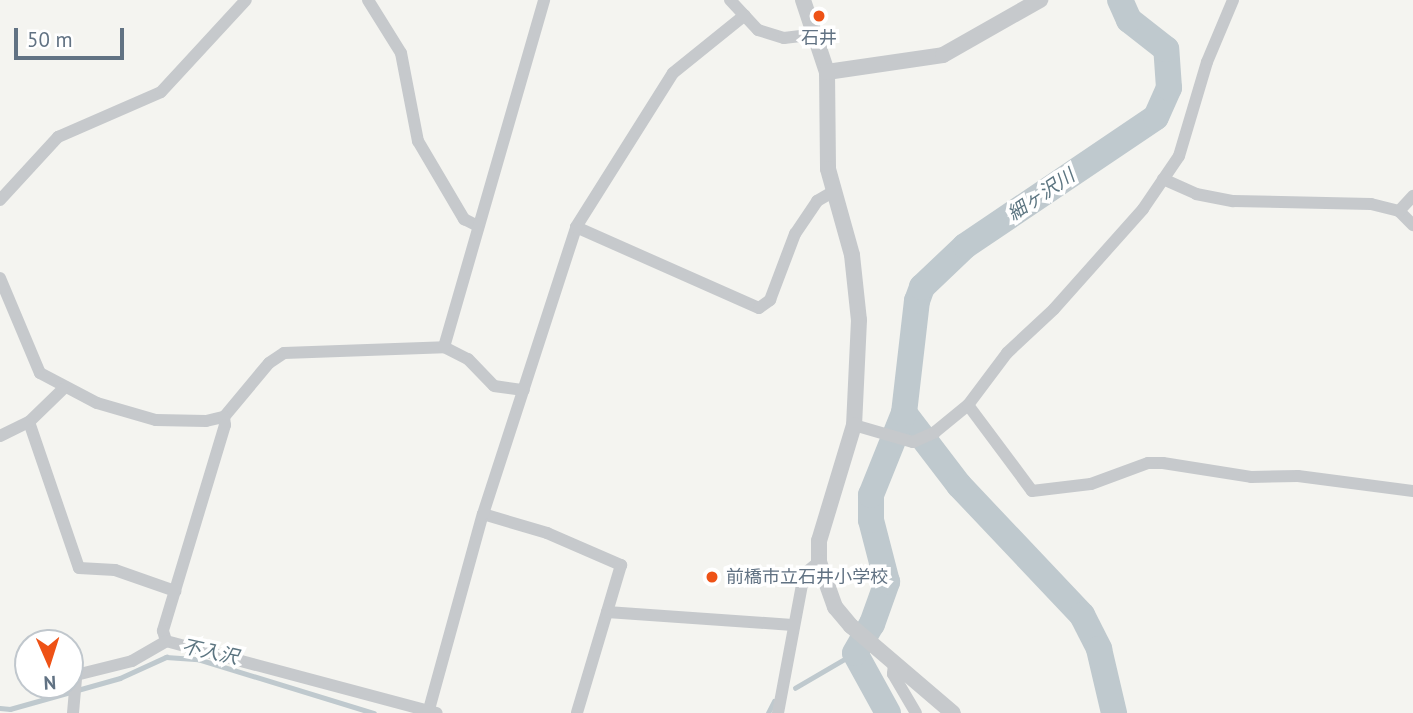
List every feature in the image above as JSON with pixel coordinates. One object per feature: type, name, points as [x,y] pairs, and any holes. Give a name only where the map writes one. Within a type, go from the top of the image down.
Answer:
[{"type":"street","points":[[0,200],[58,137],[161,92],[246,0]]},
{"type":"street","points":[[368,0],[401,54],[418,141],[464,219],[478,226]]},
{"type":"street","points":[[444,347],[544,0]]},
{"type":"street","points":[[730,0],[758,30],[784,38],[816,34]]},
{"type":"street","points":[[803,0],[827,72],[831,193],[858,286],[854,425],[819,541],[819,562],[835,607],[851,626],[953,713]]},
{"type":"street","points":[[827,72],[943,55],[1040,0]]},
{"type":"street","points":[[854,425],[897,440],[913,442],[935,432],[968,405],[1007,353],[1055,309],[1143,209],[1163,179],[1190,131],[1207,62],[1233,0]]},
{"type":"street","points":[[73,713],[76,675],[132,661],[166,641],[431,712],[483,514],[576,227],[673,73],[745,15]]},
{"type":"street","points":[[1163,179],[1196,194],[1233,201],[1371,204],[1399,211],[1413,225]]},
{"type":"street","points":[[576,227],[759,308],[770,300],[795,234],[817,201],[831,193]]},
{"type":"street","points":[[1399,211],[1413,196]]},
{"type":"street","points":[[0,278],[35,364],[64,389],[156,420],[206,421],[224,417],[269,363],[284,353],[444,347],[468,359],[494,386],[524,390]]},
{"type":"street","points":[[0,436],[29,422],[64,389]]},
{"type":"street","points":[[968,405],[1031,491],[1091,484],[1147,463],[1163,463],[1251,477],[1298,476],[1413,491]]},
{"type":"street","points":[[166,641],[163,631],[225,425],[224,417]]},
{"type":"street","points":[[29,422],[79,568],[115,570],[175,591]]},
{"type":"street","points":[[483,514],[547,533],[621,565],[577,713]]},
{"type":"street","points":[[778,713],[804,574],[819,562]]},
{"type":"street","points":[[607,612],[793,625]]},
{"type":"street","points":[[894,664],[893,674],[916,713]]},
{"type":"waterway","name":"細ヶ沢川","points":[[888,713],[855,653],[872,624],[887,582],[871,520],[871,495],[904,413],[917,301],[922,287],[965,246],[1156,117],[1169,88],[1166,49],[1129,20],[1120,0]]},
{"type":"waterway","name":"細ヶ沢川","points":[[904,413],[959,485],[1082,615],[1099,649],[1114,713]]},
{"type":"waterway","name":"不入沢","points":[[795,688],[855,653]]},
{"type":"waterway","name":"不入沢","points":[[0,708],[10,709],[120,678],[166,657],[198,659],[374,713]]},
{"type":"waterway","name":"不入沢","points":[[768,713],[774,701]]},
{"type":"place","name":"石井","points":[[819,16]]},
{"type":"place","name":"前橋市立石井小学校","points":[[712,577]]}]
